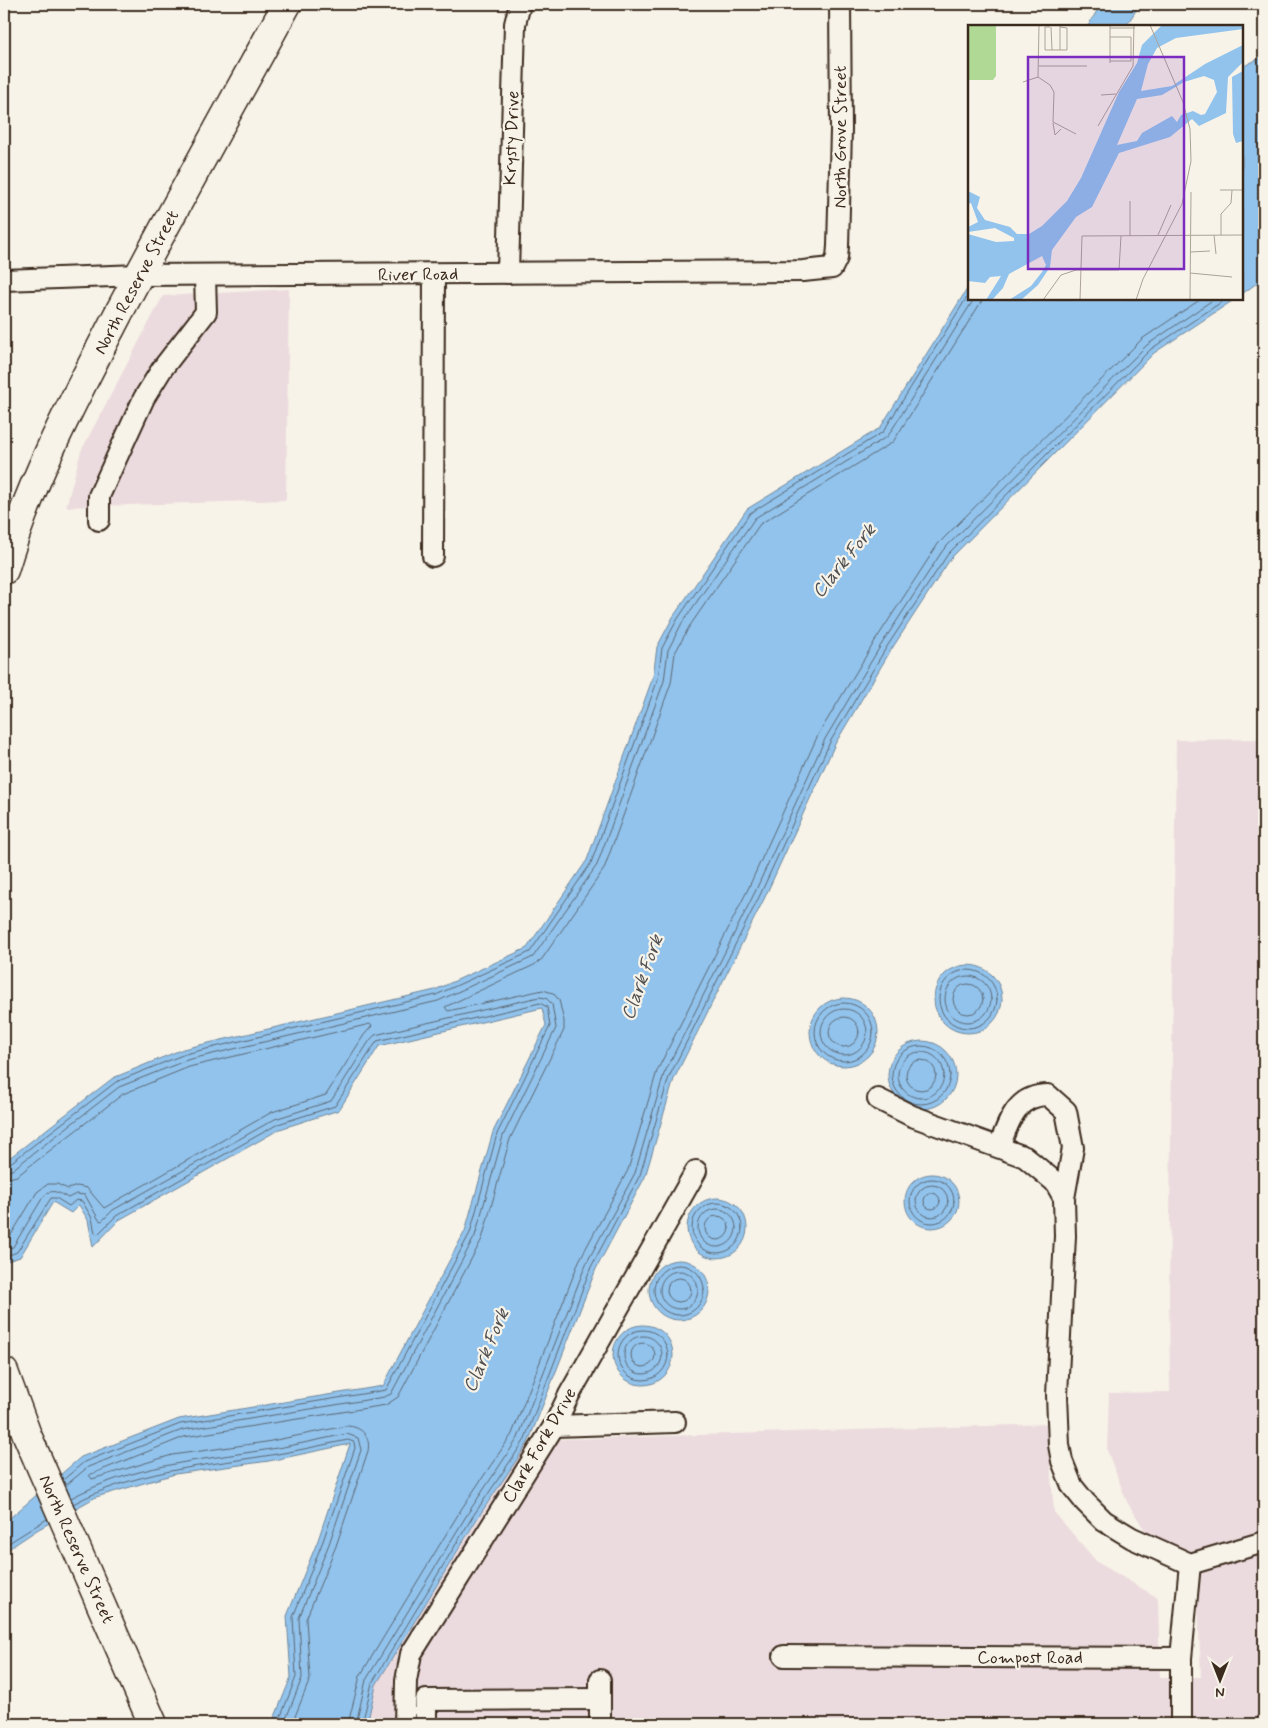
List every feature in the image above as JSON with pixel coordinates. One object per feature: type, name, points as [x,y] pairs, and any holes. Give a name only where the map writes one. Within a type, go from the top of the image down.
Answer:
[{"type":"highway","name":"North Reserve Street","points":[[4,570],[14,535],[42,464],[139,275],[287,4]]},
{"type":"highway","name":"North Reserve Street","points":[[4,1372],[27,1435],[153,1724]]},
{"type":"street","name":"Krysty Drive","points":[[508,273],[515,24],[520,4]]},
{"type":"street","name":"North Grove Street","points":[[832,268],[837,258],[838,246],[841,130],[840,4]]},
{"type":"street","name":"River Road","points":[[4,280],[139,275],[803,271],[832,268]]},
{"type":"street","points":[[433,556],[434,274]]},
{"type":"street","points":[[99,520],[99,496],[144,398],[162,369],[206,312],[205,276]]},
{"type":"street","points":[[999,1147],[1011,1116],[1027,1100],[1035,1096],[1048,1096],[1066,1111],[1073,1148],[1064,1198],[1065,1236],[1057,1396],[1059,1445],[1062,1460],[1072,1486],[1104,1521],[1132,1538],[1190,1564],[1264,1542]]},
{"type":"street","points":[[878,1099],[912,1116],[1025,1156],[1055,1182],[1064,1198]]},
{"type":"street","name":"Clark Fork Drive","points":[[405,1724],[406,1681],[411,1654],[554,1426],[573,1387],[696,1171]]},
{"type":"street","points":[[554,1426],[675,1422]]},
{"type":"street","points":[[1181,1724],[1181,1658],[1190,1564]]},
{"type":"street","name":"Compost Road","points":[[784,1656],[1181,1658]]},
{"type":"street","points":[[426,1724],[426,1700],[600,1689],[600,1724]]},
{"type":"shaded area","points":[[289,289],[286,500],[66,507],[81,451],[163,296]]},
{"type":"shaded area","points":[[1264,739],[1264,1724],[367,1724],[376,1685],[478,1519],[528,1443],[535,1440],[1047,1424],[1054,1512],[1097,1562],[1158,1598],[1160,1677],[1201,1677],[1197,1583],[1163,1559],[1127,1502],[1107,1450],[1109,1393],[1170,1392],[1169,1293],[1176,740]]},
{"type":"water","points":[[1101,4],[1140,4],[1127,25],[1089,25]]},
{"type":"water","points":[[1264,56],[1264,284],[1257,283],[1243,293],[1243,66]]},
{"type":"water","name":"Clark Fork","points":[[968,288],[968,300],[1234,300],[1154,353],[951,558],[891,650],[835,744],[765,897],[674,1079],[645,1177],[596,1269],[528,1443],[477,1519],[376,1685],[367,1724],[272,1724],[291,1677],[287,1616],[318,1540],[350,1444],[269,1461],[175,1474],[96,1497],[37,1530],[4,1552],[4,1523],[81,1457],[179,1419],[383,1386],[465,1231],[493,1132],[546,1025],[542,1008],[379,1046],[339,1110],[280,1129],[119,1220],[93,1247],[88,1220],[79,1205],[71,1213],[53,1202],[20,1257],[4,1262],[4,1162],[113,1078],[183,1049],[435,990],[527,948],[587,860],[653,677],[657,647],[673,617],[747,509],[880,428]]},
{"type":"water","points":[[968,965],[981,968],[992,975],[999,986],[1002,999],[999,1012],[992,1023],[981,1030],[968,1033],[955,1030],[944,1023],[937,1012],[934,999],[937,986],[944,975],[955,968]]},
{"type":"water","points":[[844,998],[857,1001],[868,1008],[875,1019],[878,1032],[875,1045],[868,1056],[857,1063],[844,1066],[831,1063],[820,1056],[813,1045],[810,1032],[813,1019],[820,1008],[831,1001]]},
{"type":"water","points":[[922,1041],[935,1044],[946,1051],[953,1062],[956,1075],[953,1088],[946,1099],[935,1106],[922,1109],[909,1106],[898,1099],[891,1088],[888,1075],[891,1062],[898,1051],[909,1044]]},
{"type":"water","points":[[927,1174],[937,1174],[951,1182],[957,1191],[959,1201],[957,1211],[951,1220],[937,1228],[927,1228],[917,1223],[910,1216],[905,1206],[905,1196],[910,1186],[917,1179]]},
{"type":"water","points":[[711,1198],[723,1198],[739,1206],[745,1216],[747,1228],[745,1240],[739,1250],[723,1258],[711,1258],[695,1250],[687,1234],[687,1222],[695,1206]]},
{"type":"water","points":[[673,1260],[685,1260],[701,1268],[707,1278],[709,1290],[707,1302],[701,1312],[685,1320],[673,1320],[657,1312],[649,1296],[649,1284],[657,1268]]},
{"type":"water","points":[[637,1325],[649,1325],[665,1333],[671,1343],[673,1355],[671,1367],[665,1377],[649,1385],[637,1385],[621,1377],[613,1361],[613,1349],[621,1333]]}]
